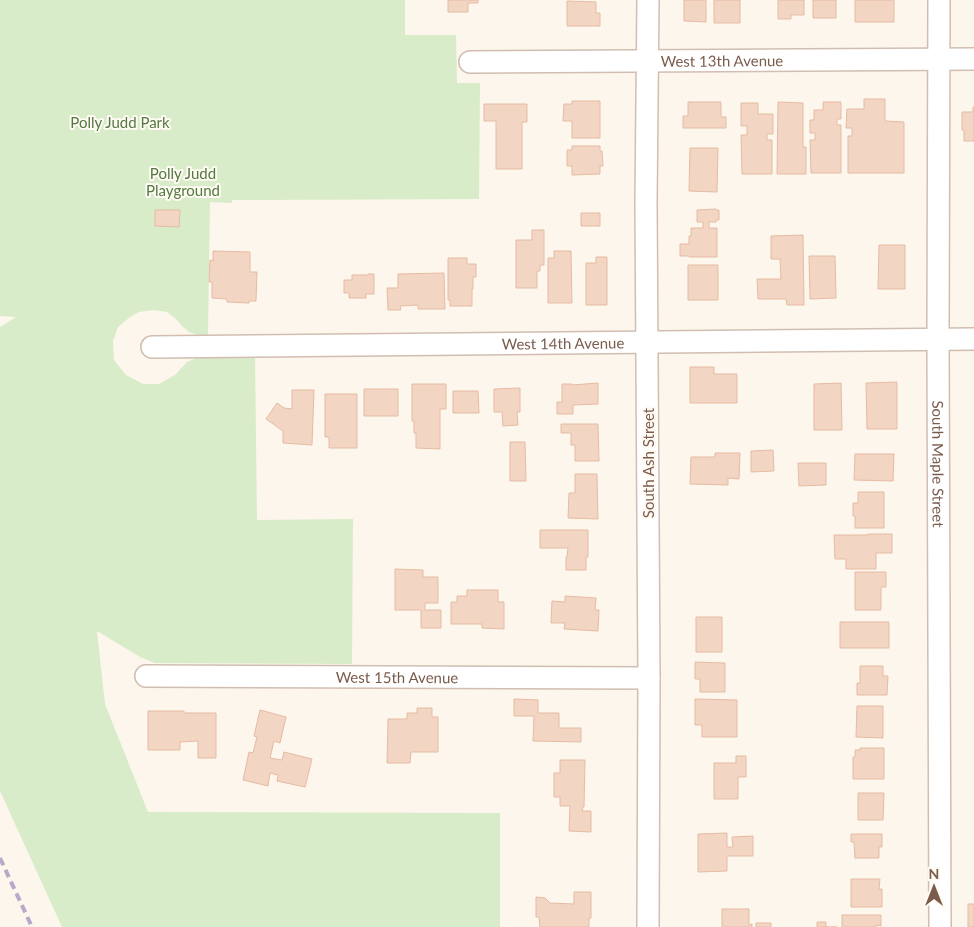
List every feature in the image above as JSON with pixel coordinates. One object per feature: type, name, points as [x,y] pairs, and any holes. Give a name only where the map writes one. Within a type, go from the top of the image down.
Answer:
[{"type":"street","name":"South Ash Street","points":[[648,0],[646,202],[649,678],[648,927]]},
{"type":"street","name":"South Maple Street","points":[[938,0],[940,927]]},
{"type":"street","name":"West 13th Avenue","points":[[470,62],[974,59]]},
{"type":"street","name":"West 14th Avenue","points":[[152,347],[974,340]]},
{"type":"street","name":"West 15th Avenue","points":[[146,676],[649,678]]},
{"type":"green space","points":[[0,0],[405,0],[405,35],[456,35],[457,83],[480,83],[479,199],[232,200],[232,203],[210,202],[208,335],[197,335],[189,332],[167,312],[154,310],[139,312],[130,317],[118,327],[113,341],[114,360],[126,375],[143,384],[159,384],[175,375],[187,362],[197,358],[255,356],[257,520],[353,519],[352,664],[155,663],[140,657],[97,631],[105,704],[148,812],[500,813],[500,927],[62,927],[0,791],[0,327],[16,317],[0,316]]},
{"type":"building","points":[[448,0],[478,0],[478,3],[468,3],[468,12],[448,12]]},
{"type":"building","points":[[684,0],[706,0],[706,22],[684,21]]},
{"type":"building","points":[[714,0],[740,0],[740,23],[714,23]]},
{"type":"building","points":[[778,0],[804,0],[804,15],[791,15],[791,19],[778,19]]},
{"type":"building","points":[[813,0],[836,0],[836,18],[813,18]]},
{"type":"building","points":[[855,0],[894,0],[894,22],[855,22]]},
{"type":"building","points":[[567,1],[596,2],[596,13],[600,13],[600,26],[567,26]]},
{"type":"building","points":[[864,99],[885,99],[885,121],[904,122],[904,173],[848,173],[848,136],[852,136],[852,128],[846,128],[847,109],[864,109]]},
{"type":"building","points":[[572,101],[600,101],[600,138],[572,138],[572,121],[563,121],[564,104],[572,104]]},
{"type":"building","points":[[688,102],[721,102],[721,117],[726,117],[726,128],[683,128],[683,116],[688,116]]},
{"type":"building","points":[[778,102],[803,103],[803,147],[806,147],[806,174],[777,174]]},
{"type":"building","points":[[823,102],[841,102],[841,119],[837,119],[837,125],[841,125],[841,173],[811,173],[810,140],[815,140],[815,133],[810,133],[810,120],[814,120],[814,110],[823,110]]},
{"type":"building","points":[[741,103],[758,103],[758,114],[773,114],[773,134],[767,134],[767,140],[772,140],[772,174],[742,174],[741,135],[747,135],[747,126],[741,126]]},
{"type":"building","points":[[484,104],[527,104],[527,122],[522,122],[522,169],[496,169],[496,121],[484,121]]},
{"type":"building","points":[[973,107],[974,141],[964,141],[962,112],[973,112]]},
{"type":"building","points":[[572,146],[600,146],[603,166],[600,166],[600,174],[572,175],[572,166],[567,166],[567,150],[572,150]]},
{"type":"building","points":[[690,148],[718,148],[717,192],[689,191]]},
{"type":"building","points":[[155,210],[180,210],[179,227],[155,226]]},
{"type":"building","points":[[697,210],[719,210],[719,220],[709,222],[709,228],[717,228],[717,257],[680,256],[680,244],[689,244],[691,228],[703,228],[703,222],[697,222]]},
{"type":"building","points":[[581,213],[600,213],[600,226],[581,226]]},
{"type":"building","points":[[532,230],[544,230],[544,265],[540,265],[540,271],[537,271],[537,288],[516,288],[516,240],[532,240]]},
{"type":"building","points":[[803,235],[804,305],[787,305],[786,299],[758,299],[757,279],[781,279],[780,259],[771,259],[771,236]]},
{"type":"building","points":[[879,245],[905,245],[905,289],[878,289]]},
{"type":"building","points":[[213,251],[250,252],[250,272],[257,272],[256,301],[249,301],[249,303],[227,302],[227,299],[212,298],[212,282],[209,282],[210,260],[213,261]]},
{"type":"building","points":[[554,251],[571,251],[572,303],[548,303],[548,258],[554,258]]},
{"type":"building","points":[[809,256],[835,256],[836,298],[810,299]]},
{"type":"building","points":[[596,257],[607,257],[607,305],[586,305],[586,263],[596,263]]},
{"type":"building","points":[[448,258],[467,258],[467,264],[476,264],[476,277],[473,277],[472,306],[450,306],[450,300],[448,300]]},
{"type":"building","points":[[688,265],[718,265],[718,300],[688,300]]},
{"type":"building","points":[[444,273],[445,309],[418,309],[418,305],[400,306],[401,310],[388,310],[387,288],[398,288],[398,274]]},
{"type":"building","points":[[374,274],[374,294],[366,294],[366,298],[349,298],[349,293],[344,293],[344,280],[352,280],[352,275]]},
{"type":"building","points":[[690,367],[714,367],[714,374],[737,374],[737,403],[690,403]]},
{"type":"building","points":[[897,382],[897,429],[867,429],[866,383]]},
{"type":"building","points":[[598,383],[598,404],[573,405],[573,414],[557,414],[557,402],[562,402],[562,384]]},
{"type":"building","points":[[841,383],[842,430],[814,430],[814,384]]},
{"type":"building","points":[[412,384],[446,384],[446,409],[440,409],[440,449],[416,448],[416,433],[414,433],[414,421],[412,421]]},
{"type":"building","points":[[520,388],[520,412],[517,412],[518,425],[503,426],[502,412],[494,412],[494,389]]},
{"type":"building","points":[[364,389],[398,389],[398,416],[364,416]]},
{"type":"building","points":[[292,390],[314,390],[312,445],[283,443],[283,431],[266,419],[277,403],[284,408],[292,409]]},
{"type":"building","points":[[453,391],[478,391],[479,413],[453,413]]},
{"type":"building","points":[[325,394],[357,394],[357,448],[329,448],[329,437],[325,437]]},
{"type":"building","points":[[561,424],[598,424],[599,461],[575,461],[575,445],[571,445],[571,433],[561,433]]},
{"type":"building","points":[[510,442],[525,442],[526,481],[510,481]]},
{"type":"building","points":[[773,450],[774,471],[751,472],[751,451]]},
{"type":"building","points":[[715,453],[740,453],[739,479],[728,478],[728,485],[690,484],[691,457],[715,457]]},
{"type":"building","points":[[855,454],[894,454],[893,481],[854,480]]},
{"type":"building","points":[[798,463],[826,463],[826,485],[799,486]]},
{"type":"building","points":[[575,474],[597,474],[598,519],[568,518],[569,493],[575,493]]},
{"type":"building","points":[[858,492],[884,492],[884,528],[855,528],[853,503],[858,503]]},
{"type":"building","points":[[540,530],[588,530],[586,570],[566,570],[568,548],[540,548]]},
{"type":"building","points":[[892,534],[892,553],[876,553],[876,569],[846,569],[846,559],[835,559],[834,535]]},
{"type":"building","points":[[395,569],[423,570],[423,577],[438,577],[438,603],[425,603],[425,610],[441,610],[441,628],[421,628],[421,610],[395,610]]},
{"type":"building","points":[[855,572],[886,572],[886,587],[881,587],[881,610],[855,610]]},
{"type":"building","points":[[467,590],[498,590],[498,602],[504,602],[504,629],[482,628],[482,624],[451,624],[451,602],[457,602],[457,596],[467,596]]},
{"type":"building","points":[[565,596],[596,598],[595,610],[599,610],[598,631],[564,629],[565,623],[551,623],[552,601],[565,602]]},
{"type":"building","points":[[696,617],[722,617],[722,652],[696,652]]},
{"type":"building","points":[[840,622],[889,622],[889,648],[840,648]]},
{"type":"building","points":[[695,662],[725,663],[725,692],[700,692],[700,679],[695,679]]},
{"type":"building","points":[[860,666],[883,666],[883,676],[888,676],[887,695],[857,695],[857,683],[860,683]]},
{"type":"building","points":[[514,699],[538,700],[538,713],[559,713],[559,728],[581,728],[581,742],[533,741],[534,716],[514,716]]},
{"type":"building","points":[[695,699],[737,700],[737,737],[702,737],[702,725],[695,725]]},
{"type":"building","points":[[857,706],[883,706],[883,738],[856,737]]},
{"type":"building","points":[[417,708],[432,708],[432,717],[438,717],[438,752],[411,752],[410,763],[387,763],[388,719],[407,719],[407,713],[417,713]]},
{"type":"building","points":[[260,710],[286,717],[280,743],[274,741],[270,758],[282,760],[284,752],[312,759],[305,787],[277,781],[278,775],[270,773],[268,786],[243,780],[249,752],[253,753],[257,737],[254,736]]},
{"type":"building","points":[[148,711],[216,713],[216,758],[198,758],[198,741],[180,742],[180,750],[148,750]]},
{"type":"building","points":[[860,748],[884,748],[884,779],[853,779],[853,757],[855,757],[855,750],[860,750]]},
{"type":"building","points":[[736,756],[746,756],[746,777],[738,777],[738,799],[714,799],[714,763],[736,763]]},
{"type":"building","points":[[560,760],[585,760],[584,807],[582,811],[591,811],[591,832],[569,831],[570,806],[560,806],[560,797],[554,797],[554,773],[560,773]]},
{"type":"building","points":[[858,793],[884,793],[883,820],[858,820]]},
{"type":"building","points":[[727,833],[727,847],[733,847],[732,837],[753,836],[753,856],[727,856],[727,871],[698,872],[698,834]]},
{"type":"building","points":[[851,834],[882,834],[882,847],[879,847],[879,858],[855,858],[854,842],[851,842]]},
{"type":"building","points":[[851,879],[880,879],[879,889],[882,889],[882,907],[851,907]]},
{"type":"building","points":[[574,892],[591,892],[589,927],[540,927],[539,917],[536,917],[536,897],[545,898],[550,903],[574,904]]},
{"type":"building","points":[[968,904],[974,904],[974,927],[968,927]]},
{"type":"building","points":[[722,909],[749,909],[749,925],[752,924],[752,927],[722,927]]},
{"type":"building","points":[[842,915],[881,915],[881,926],[842,927]]},
{"type":"building","points":[[817,922],[826,922],[826,927],[817,927]]},
{"type":"building","points":[[756,923],[771,923],[771,927],[756,927]]},
{"type":"railway","points":[[0,858],[32,927]]},
{"type":"park label","name":"Polly Judd Park","points":[[120,122]]},
{"type":"park label","name":"Polly Judd Playground","points":[[183,182]]}]
